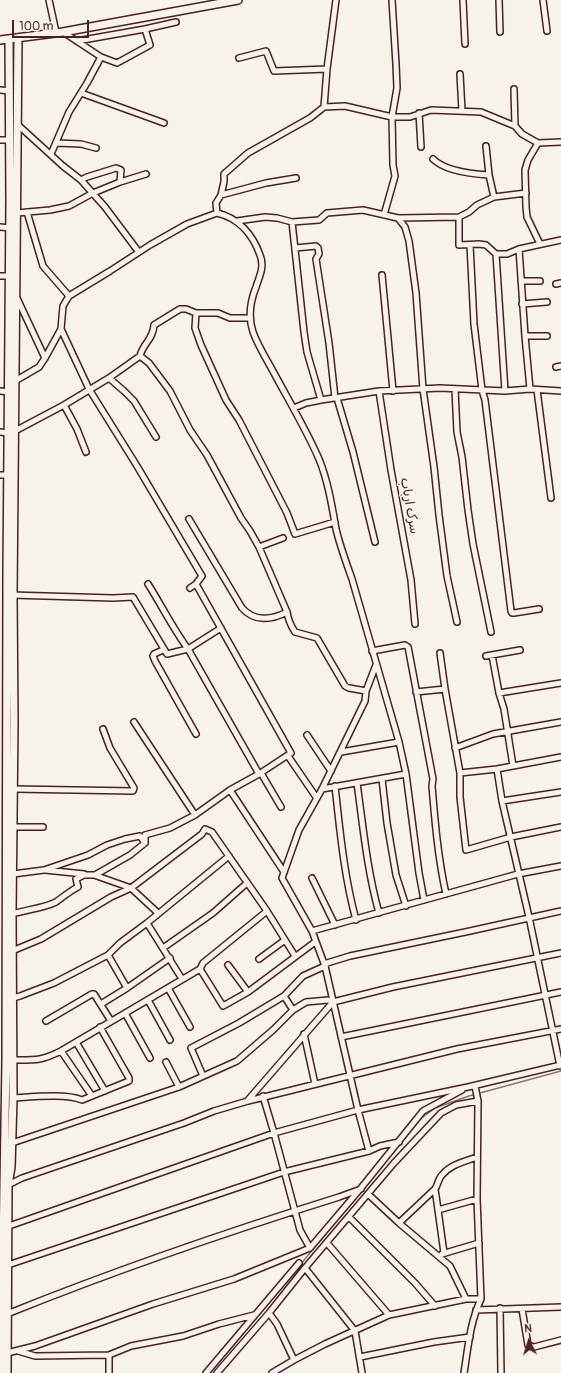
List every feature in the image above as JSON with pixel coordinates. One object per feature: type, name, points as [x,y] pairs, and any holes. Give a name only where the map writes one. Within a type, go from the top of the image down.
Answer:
[{"type":"main road","points":[[0,40],[59,32],[202,3],[238,0]]},
{"type":"main road","points":[[7,572],[4,517],[4,475],[12,432],[9,392],[17,213],[18,38]]},
{"type":"main road","points":[[5,1166],[12,1143],[13,1098],[13,1060],[3,957],[6,914],[13,874],[14,827],[10,595],[7,584],[15,381],[14,295],[10,276],[10,39]]},
{"type":"main road","points":[[1,1373],[1,1243],[5,1166],[3,1045],[6,999],[12,951],[6,914],[3,866],[4,639],[10,595]]},
{"type":"main road","points":[[4,1176],[8,1185],[9,1226],[7,1314],[2,1353],[7,1373]]},
{"type":"street","points":[[49,0],[59,32],[77,41],[101,57],[117,63],[150,46],[145,29]]},
{"type":"street","points":[[324,107],[327,69],[336,0]]},
{"type":"street","points":[[384,215],[394,176],[392,117],[397,88],[392,0]]},
{"type":"street","points":[[463,0],[465,44]]},
{"type":"street","points":[[499,0],[500,32]]},
{"type":"street","points":[[543,0],[547,31]]},
{"type":"street","points":[[77,41],[176,22]]},
{"type":"street","points":[[239,58],[266,51],[274,70],[327,69]]},
{"type":"street","points":[[51,154],[69,112],[101,57]]},
{"type":"street","points":[[460,74],[462,110]]},
{"type":"street","points":[[514,89],[515,126]]},
{"type":"street","points":[[0,90],[10,91]]},
{"type":"street","points":[[81,93],[164,123]]},
{"type":"street","points":[[217,213],[216,203],[221,195],[224,174],[248,153],[310,118],[324,107],[345,106],[392,117],[410,117],[430,110],[462,110],[481,112],[515,126],[522,134],[538,143],[561,142]]},
{"type":"street","points":[[420,113],[421,147]]},
{"type":"street","points":[[18,125],[81,180],[93,193],[138,252]]},
{"type":"street","points":[[0,140],[10,140]]},
{"type":"street","points":[[56,143],[81,144],[96,148]]},
{"type":"street","points":[[538,143],[528,160],[525,170],[527,217],[540,244]]},
{"type":"street","points":[[486,146],[489,175],[494,197]]},
{"type":"street","points":[[433,159],[438,164],[471,174],[489,175]]},
{"type":"street","points":[[81,180],[116,168],[121,170],[120,182]]},
{"type":"street","points":[[17,213],[69,206],[93,193],[120,182],[146,174]]},
{"type":"street","points":[[221,195],[266,183],[296,178]]},
{"type":"street","points":[[237,221],[265,217],[277,218],[292,222],[319,220],[327,213],[363,210],[398,218],[459,217],[469,212],[477,205],[494,197],[526,193]]},
{"type":"street","points":[[27,212],[43,266],[69,296]]},
{"type":"street","points":[[15,381],[38,367],[45,358],[61,329],[63,306],[69,296],[138,252],[187,224],[217,213],[224,214],[237,221],[244,228],[254,242],[261,257],[262,273],[252,301],[250,318],[253,332],[294,408],[320,461],[332,504],[343,556],[352,579],[399,742],[406,774],[424,900]]},
{"type":"street","points":[[459,217],[459,245],[486,245],[496,254],[507,254],[519,249],[561,240]]},
{"type":"street","points":[[398,218],[405,227],[409,241],[416,292],[423,389],[447,576],[458,622]]},
{"type":"street","points":[[292,222],[307,352],[321,400]]},
{"type":"street","points":[[0,228],[10,228]]},
{"type":"street","points":[[470,245],[474,324],[511,611],[514,613],[539,609]]},
{"type":"street","points":[[294,248],[316,246],[318,248],[319,254],[316,259],[336,398],[355,459],[375,542]]},
{"type":"street","points":[[519,249],[524,336],[530,389]]},
{"type":"street","points":[[496,254],[505,391]]},
{"type":"street","points":[[382,275],[393,391]]},
{"type":"street","points":[[0,276],[10,276]]},
{"type":"street","points":[[521,281],[540,281]]},
{"type":"street","points":[[14,295],[45,358]]},
{"type":"street","points":[[522,304],[547,302]]},
{"type":"street","points":[[0,432],[12,432],[64,405],[109,378],[140,356],[141,350],[152,336],[154,325],[180,309],[186,309],[196,313],[218,313],[230,318],[250,318]]},
{"type":"street","points":[[196,313],[194,328],[201,345],[226,400],[239,420],[287,513],[295,534],[335,522]]},
{"type":"street","points":[[61,329],[89,389],[137,466],[202,576],[196,584],[190,588]]},
{"type":"street","points":[[524,336],[547,336]]},
{"type":"street","points":[[140,356],[149,363],[170,392],[190,430],[207,455],[258,547],[295,632],[317,638],[345,686],[366,691]]},
{"type":"street","points":[[109,378],[134,401],[156,437]]},
{"type":"street","points":[[294,408],[306,403],[321,400],[380,391],[423,389],[505,391],[530,389],[561,391],[561,395]]},
{"type":"street","points":[[454,389],[457,432],[462,457],[469,517],[491,632]]},
{"type":"street","points":[[537,390],[551,498]]},
{"type":"street","points":[[0,391],[9,392]]},
{"type":"street","name":"سرک ارباب","points":[[380,391],[391,470],[410,580],[415,624]]},
{"type":"street","points":[[64,405],[77,429],[86,452]]},
{"type":"street","points":[[189,519],[247,614],[264,619],[277,617],[287,612]]},
{"type":"street","points":[[258,547],[283,538]]},
{"type":"street","points":[[148,584],[281,807]]},
{"type":"street","points":[[145,843],[145,835],[170,828],[195,815],[230,790],[291,753],[196,584]]},
{"type":"street","points":[[10,595],[113,598],[133,596],[150,623],[163,650],[167,654],[188,649],[221,628]]},
{"type":"street","points":[[372,651],[405,644],[408,647],[434,779],[432,786],[437,836],[446,894]]},
{"type":"street","points":[[163,650],[154,654],[153,656],[196,734]]},
{"type":"street","points":[[486,656],[520,650]]},
{"type":"street","points":[[440,653],[460,773],[460,797],[466,850],[511,837],[561,827]]},
{"type":"street","points":[[492,655],[499,693],[504,709],[506,731],[513,766]]},
{"type":"street","points":[[369,1151],[358,1110],[325,966],[312,931],[282,878],[299,830],[341,752],[365,701],[366,691],[376,665]]},
{"type":"street","points":[[499,693],[561,683]]},
{"type":"street","points":[[416,692],[445,689]]},
{"type":"street","points":[[134,722],[195,815]]},
{"type":"street","points":[[455,748],[492,734],[561,722]]},
{"type":"street","points":[[14,789],[133,790],[134,788],[110,748],[103,729]]},
{"type":"street","points":[[307,735],[331,771]]},
{"type":"street","points":[[341,752],[399,742]]},
{"type":"street","points":[[288,756],[316,797]]},
{"type":"street","points":[[460,773],[496,769],[561,757]]},
{"type":"street","points":[[9,1226],[274,1133],[358,1110],[475,1086],[560,1065],[496,769]]},
{"type":"street","points":[[322,788],[406,774]]},
{"type":"street","points":[[382,779],[387,823],[396,875],[406,906]]},
{"type":"street","points":[[357,782],[373,893],[379,913]]},
{"type":"street","points":[[335,786],[344,861],[350,899],[356,920]]},
{"type":"street","points":[[230,790],[284,872]]},
{"type":"street","points":[[502,801],[561,792]]},
{"type":"street","points":[[14,827],[43,827]]},
{"type":"street","points":[[12,951],[41,939],[111,897],[131,888],[202,834],[205,829],[212,832],[267,911],[295,956]]},
{"type":"street","points":[[13,874],[44,870],[88,855],[107,845],[125,839],[140,836],[145,843]]},
{"type":"street","points":[[6,914],[42,907],[55,902],[68,892],[78,887],[76,879],[84,875],[95,875],[130,855],[145,843]]},
{"type":"street","points":[[6,999],[20,996],[54,984],[108,955],[120,943],[147,923],[229,856]]},
{"type":"street","points":[[312,931],[518,874],[561,866]]},
{"type":"street","points":[[44,870],[95,875],[131,888],[158,914]]},
{"type":"street","points":[[312,878],[335,925]]},
{"type":"street","points":[[163,948],[213,913],[247,883]]},
{"type":"street","points":[[13,1060],[39,1060],[49,1057],[148,1000],[200,969],[203,963],[267,911]]},
{"type":"street","points":[[203,1076],[191,1048],[239,1023],[284,996],[303,976],[325,966],[327,963],[350,956],[470,932],[529,917],[561,911]]},
{"type":"street","points":[[147,923],[182,979]]},
{"type":"street","points":[[259,959],[285,940]]},
{"type":"street","points":[[200,969],[223,1006],[248,992],[315,942]]},
{"type":"street","points":[[12,1143],[179,1087],[237,1061],[273,1030],[293,1010],[306,1002],[328,1000],[333,1002],[393,987],[561,953]]},
{"type":"street","points":[[108,955],[127,988]]},
{"type":"street","points":[[101,1004],[170,958]]},
{"type":"street","points":[[228,965],[248,992]]},
{"type":"street","points":[[168,988],[190,1027]]},
{"type":"street","points":[[341,1038],[561,992]]},
{"type":"street","points":[[46,1021],[92,994],[95,995],[111,1021]]},
{"type":"street","points":[[284,996],[293,1010]]},
{"type":"street","points":[[148,1000],[170,1040]]},
{"type":"street","points":[[248,1101],[333,1002]]},
{"type":"street","points":[[125,1013],[150,1058]]},
{"type":"street","points":[[13,1098],[59,1096],[82,1100],[130,1080],[100,1028]]},
{"type":"street","points":[[8,1185],[22,1178],[184,1123],[214,1111],[263,1096],[351,1076],[457,1049],[561,1029]]},
{"type":"street","points":[[304,1034],[315,1084]]},
{"type":"street","points":[[76,1042],[105,1091]]},
{"type":"street","points":[[61,1051],[92,1096]]},
{"type":"street","points":[[166,1062],[179,1087]]},
{"type":"street","points":[[464,1373],[476,1310],[481,1300],[477,1199],[478,1101],[475,1086]]},
{"type":"street","points":[[2,1353],[35,1346],[153,1304],[234,1279],[310,1248],[399,1142],[423,1111],[468,1087]]},
{"type":"street","points":[[263,1096],[296,1210],[300,1230],[310,1248]]},
{"type":"street","points":[[217,1373],[368,1194],[441,1113],[456,1105],[478,1101]]},
{"type":"street","points":[[8,1265],[284,1172],[399,1142]]},
{"type":"street","points":[[399,1223],[435,1189],[440,1176],[452,1166],[477,1157]]},
{"type":"street","points":[[7,1314],[156,1257],[339,1197],[361,1188]]},
{"type":"street","points":[[435,1189],[441,1255]]},
{"type":"street","points":[[368,1194],[399,1223],[441,1255],[450,1266],[466,1299]]},
{"type":"street","points":[[438,1210],[477,1199]]},
{"type":"street","points":[[349,1218],[415,1283],[435,1306]]},
{"type":"street","points":[[327,1243],[390,1315]]},
{"type":"street","points":[[441,1255],[479,1243]]},
{"type":"street","points":[[206,1373],[300,1263]]},
{"type":"street","points":[[305,1268],[355,1331],[362,1373]]},
{"type":"street","points":[[272,1373],[325,1344],[390,1315],[466,1299],[481,1300]]},
{"type":"street","points":[[476,1310],[561,1307]]},
{"type":"street","points":[[500,1308],[501,1373]]},
{"type":"street","points":[[522,1308],[528,1345],[534,1346],[561,1340]]},
{"type":"street","points":[[269,1313],[277,1324],[294,1360]]},
{"type":"street","points":[[17,1351],[35,1356],[108,1355],[131,1346],[183,1336],[219,1324],[254,1315]]},
{"type":"street","points":[[360,1357],[434,1342],[470,1338]]},
{"type":"street","points":[[108,1355],[109,1373]]},
{"type":"waterway","points":[[419,1120],[435,1108],[469,1096],[561,1071]]},
{"type":"waterway","points":[[301,1264],[340,1216]]},
{"type":"waterway","points":[[210,1373],[247,1329]]}]
